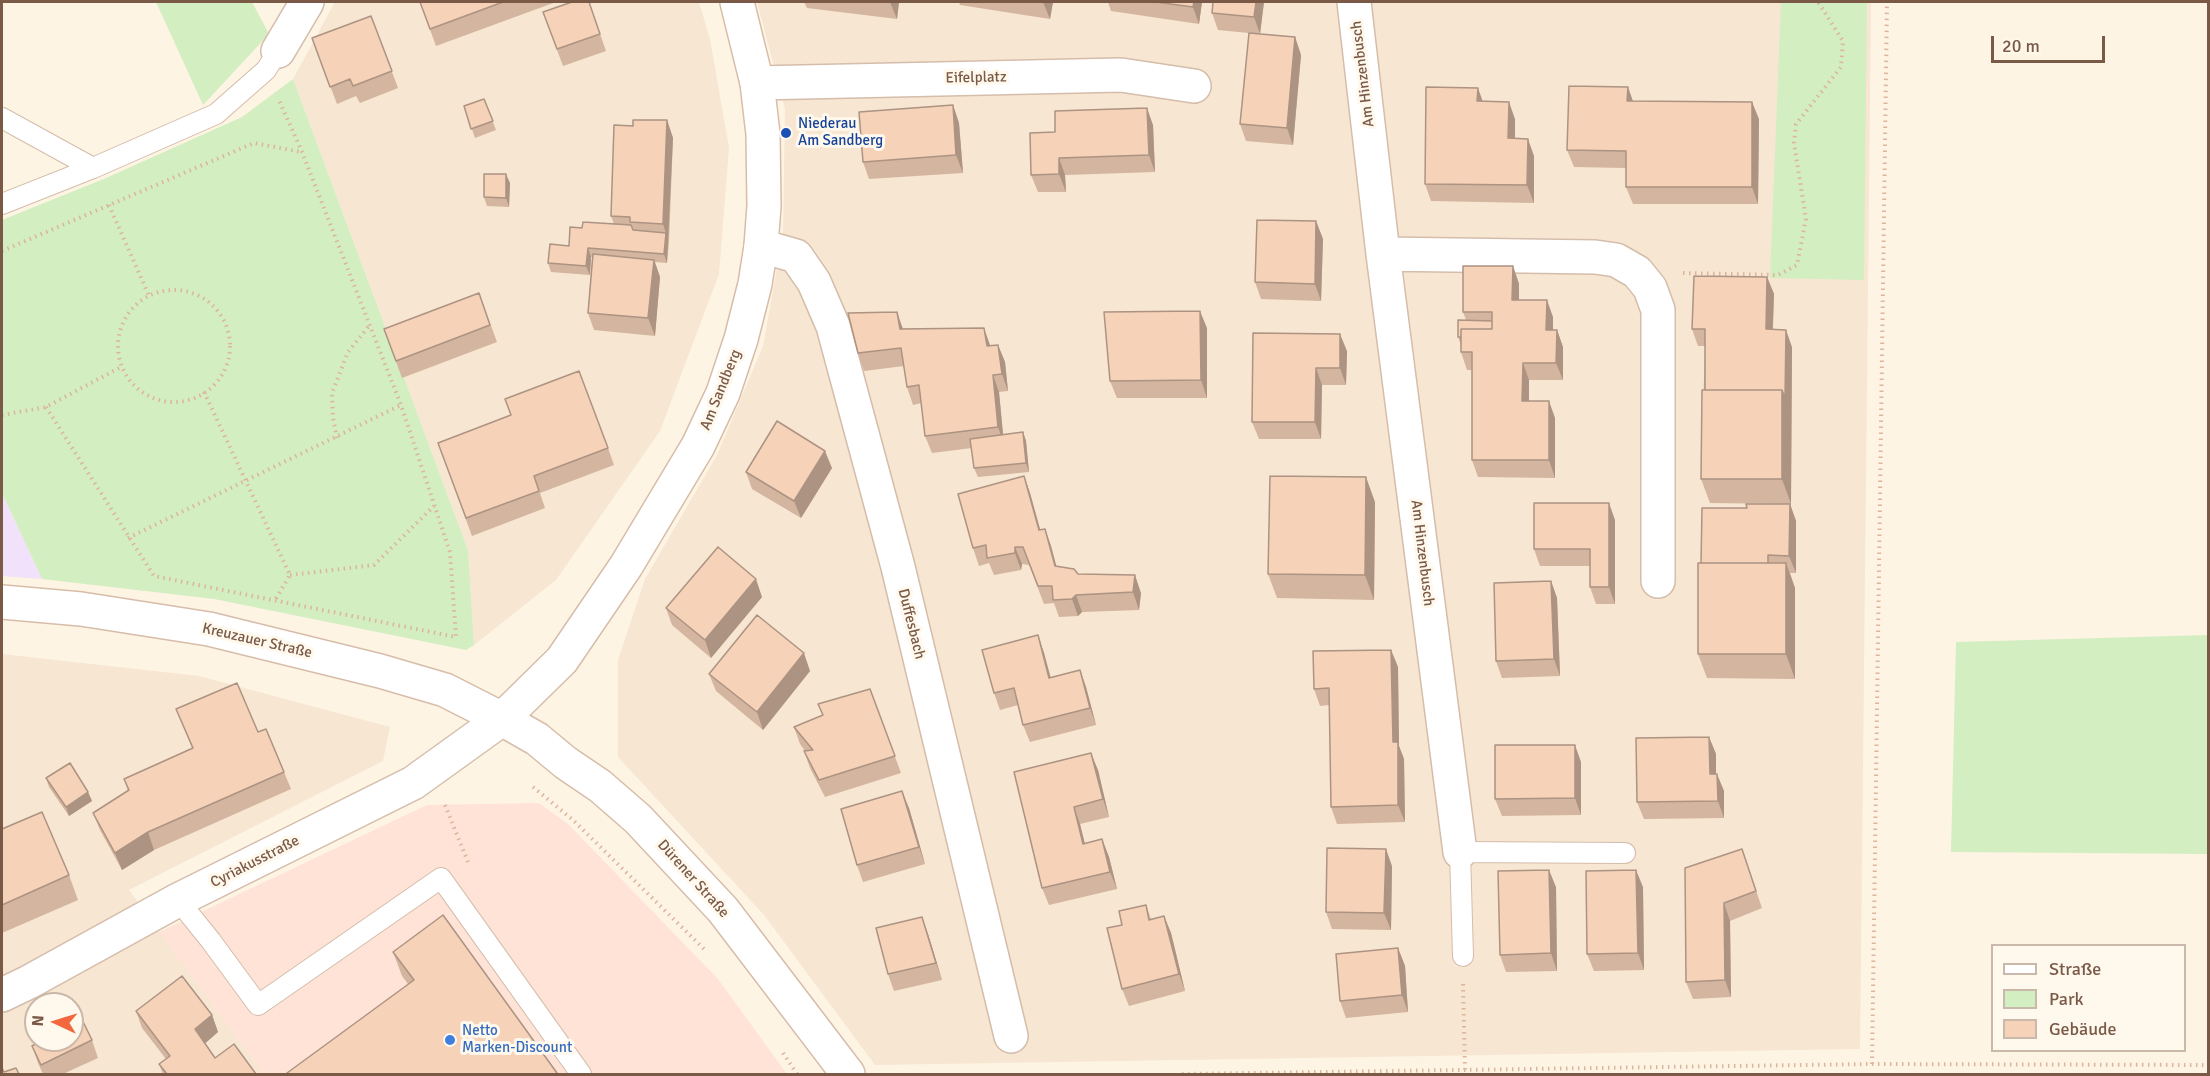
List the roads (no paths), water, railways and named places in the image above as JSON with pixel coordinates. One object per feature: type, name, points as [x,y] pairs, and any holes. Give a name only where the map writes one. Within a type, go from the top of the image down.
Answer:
[{"type":"street","points":[[272,61],[307,2]]},
{"type":"street","name":"Am Sandberg","points":[[502,719],[562,660],[626,566],[698,446],[723,393],[741,339],[756,284],[761,246],[764,165],[757,83],[737,2]]},
{"type":"street","name":"Am Hinzenbusch","points":[[1354,2],[1383,254],[1460,852]]},
{"type":"street","name":"Eifelplatz","points":[[757,83],[1121,75],[1194,86]]},
{"type":"street","name":"Duffesbach","points":[[761,246],[795,256],[814,282],[833,326],[898,567],[1011,1036]]},
{"type":"street","points":[[1383,254],[1595,257],[1616,260],[1637,272],[1650,288],[1658,310],[1658,581]]},
{"type":"street","name":"Kreuzauer Straße","points":[[2,602],[81,609],[208,629],[380,671],[445,690],[502,719]]},
{"type":"street","name":"Cyriakusstraße","points":[[2,995],[178,900],[413,783],[502,719]]},
{"type":"street","name":"Dürener Straße","points":[[502,719],[537,739],[566,763],[600,786],[638,819],[723,910],[848,1074]]},
{"type":"lane","points":[[2,204],[93,168],[216,114],[272,61]]},
{"type":"lane","points":[[2,118],[93,168]]},
{"type":"lane","points":[[1462,956],[1460,852],[1625,853]]},
{"type":"lane","points":[[178,900],[212,940],[258,1005],[441,878],[581,1074]]},
{"type":"place","name":"Niederau Am Sandberg","points":[[786,133]]},
{"type":"place","name":"Netto Marken-Discount","points":[[450,1040]]}]
